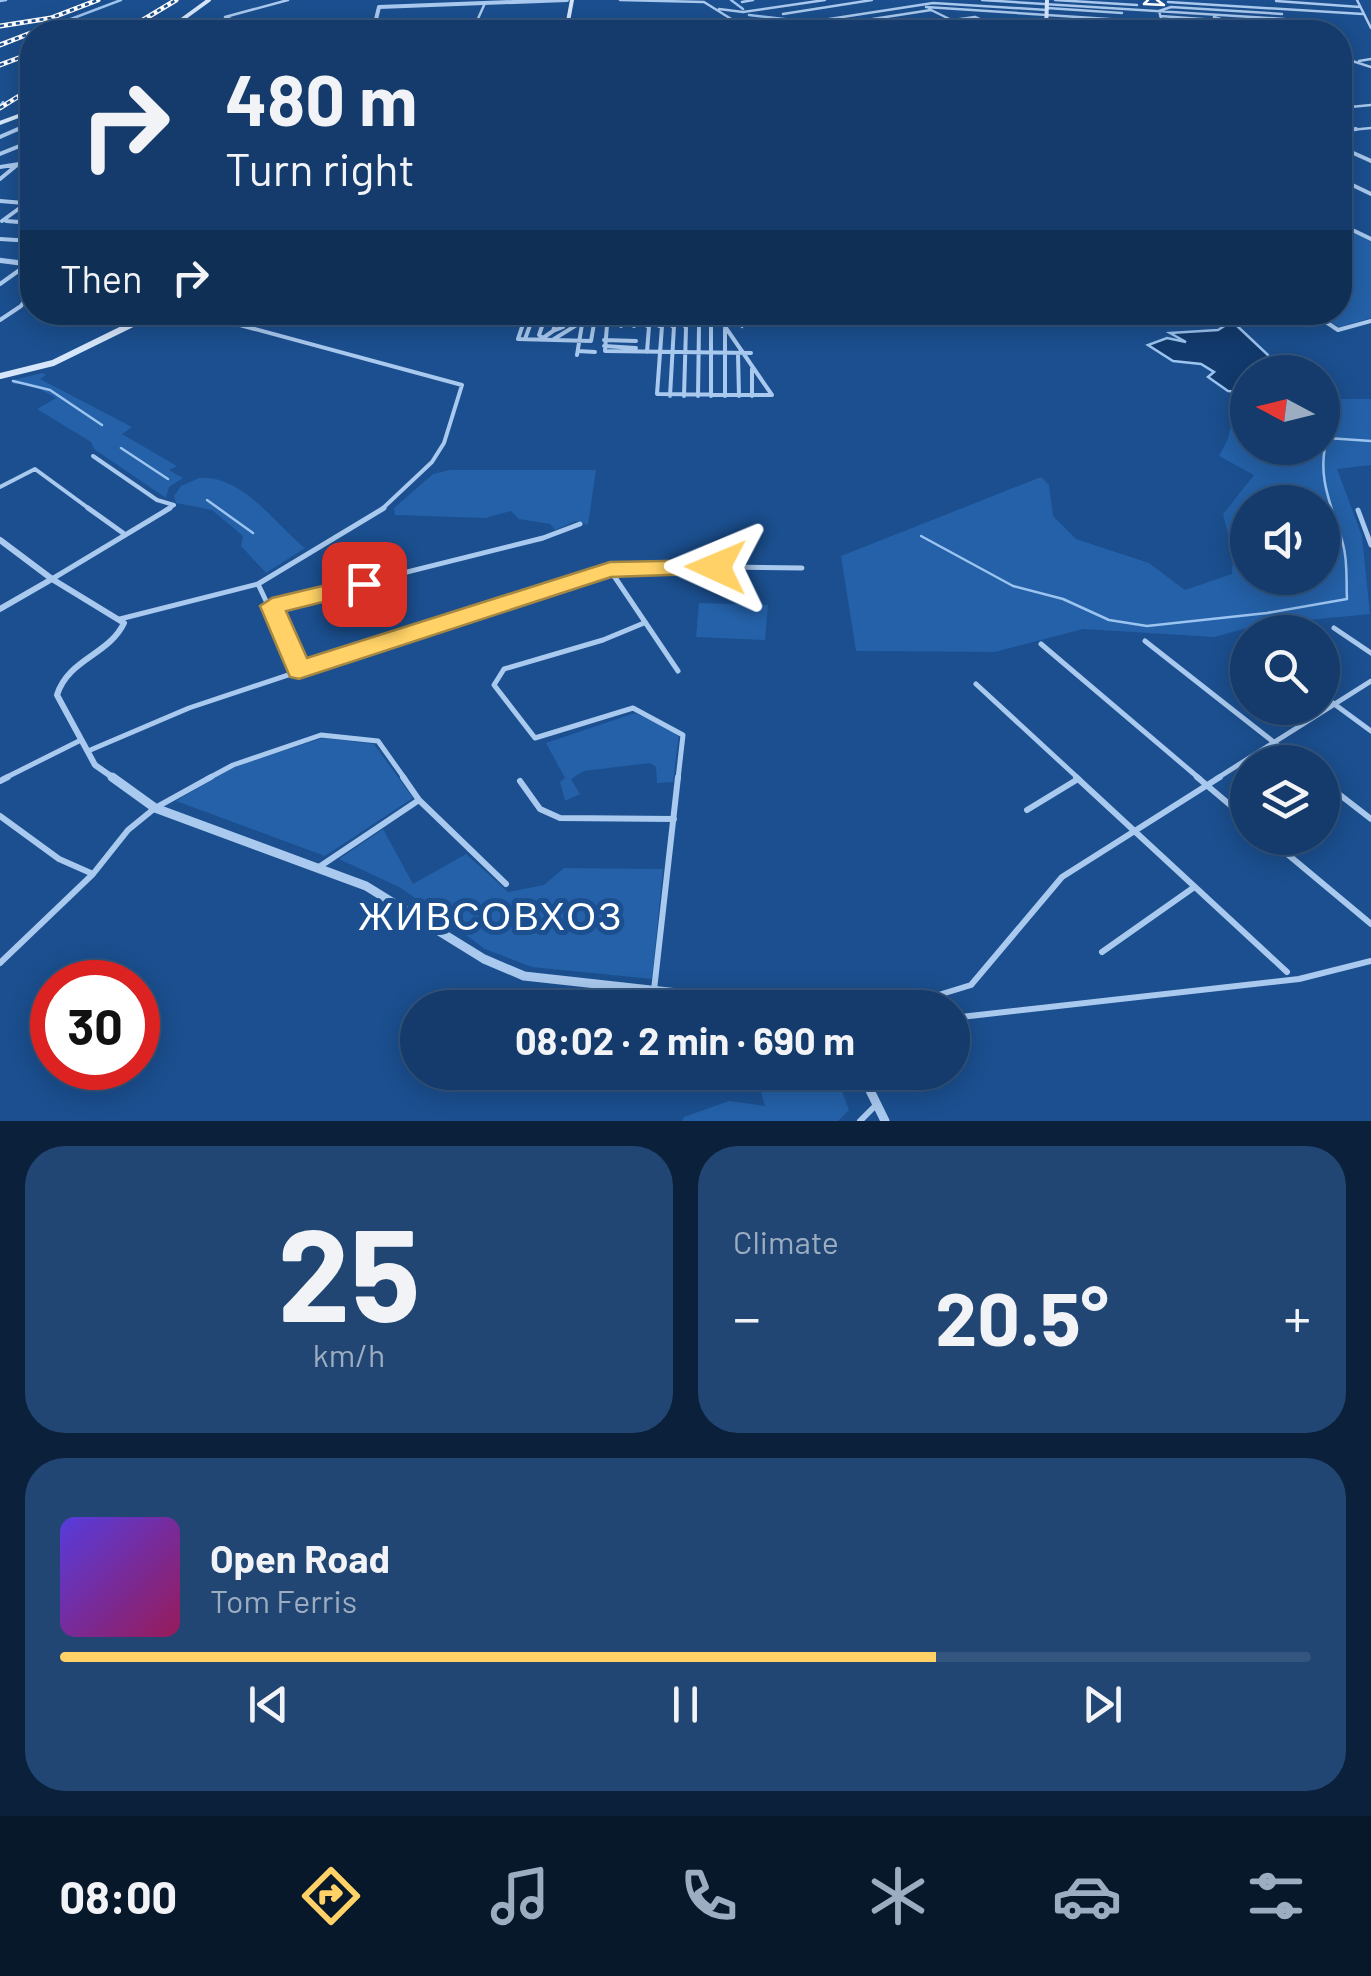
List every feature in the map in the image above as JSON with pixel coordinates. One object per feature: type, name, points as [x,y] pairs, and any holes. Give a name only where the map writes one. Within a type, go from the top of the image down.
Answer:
[{"type":"main road","points":[[181,20],[209,0]]},
{"type":"main road","points":[[0,376],[53,363],[131,325]]},
{"type":"street","points":[[232,20],[225,18],[288,0]]},
{"type":"street","points":[[373,0],[380,7],[569,0]]},
{"type":"street","points":[[404,6],[410,0]]},
{"type":"street","points":[[620,0],[712,0]]},
{"type":"street","points":[[742,2],[753,0]]},
{"type":"street","points":[[802,0],[842,20]]},
{"type":"street","points":[[717,9],[743,12],[825,0]]},
{"type":"street","points":[[783,14],[872,0]]},
{"type":"street","points":[[910,0],[948,19]]},
{"type":"street","points":[[982,0],[1117,20]]},
{"type":"street","points":[[1055,0],[1137,5]]},
{"type":"street","points":[[1110,19],[1145,0]]},
{"type":"street","points":[[1357,0],[1371,28]]},
{"type":"street","points":[[1275,1],[1360,7]]},
{"type":"street","points":[[1275,1],[1285,20]]},
{"type":"street","points":[[702,2],[733,20]]},
{"type":"street","points":[[1159,13],[1170,5],[1215,2],[1364,14]]},
{"type":"street","points":[[477,20],[484,3]]},
{"type":"street","points":[[823,20],[919,4],[1122,13]]},
{"type":"street","points":[[1170,5],[1224,20]]},
{"type":"street","points":[[376,20],[380,7]]},
{"type":"street","points":[[1184,8],[1283,16]]},
{"type":"street","points":[[865,20],[928,9],[1129,9],[1224,20]]},
{"type":"street","points":[[1047,10],[1088,20]]},
{"type":"street","points":[[1159,13],[1283,16]]},
{"type":"street","points":[[1159,13],[1161,20]]},
{"type":"street","points":[[942,20],[985,20]]},
{"type":"street","points":[[1356,62],[1371,59]]},
{"type":"street","points":[[1352,61],[1371,67]]},
{"type":"street","points":[[0,167],[19,164]]},
{"type":"street","points":[[0,179],[19,164]]},
{"type":"street","points":[[0,317],[10,315],[20,303]]},
{"type":"street","points":[[1330,325],[1338,330],[1371,321]]},
{"type":"street","points":[[120,619],[258,584],[379,512],[421,473],[444,443],[461,383],[241,325]]},
{"type":"street","points":[[525,325],[518,339],[579,341],[591,341],[594,325]]},
{"type":"street","points":[[542,325],[539,335],[547,339],[577,325]]},
{"type":"street","points":[[547,339],[555,325]]},
{"type":"street","points":[[553,331],[564,325]]},
{"type":"street","points":[[582,325],[578,353],[595,352]]},
{"type":"street","points":[[636,347],[604,351],[606,326],[728,326]]},
{"type":"street","points":[[621,326],[625,341]]},
{"type":"street","points":[[606,342],[621,326]]},
{"type":"street","points":[[636,326],[636,347]]},
{"type":"street","points":[[647,352],[648,326]]},
{"type":"street","points":[[661,326],[657,394],[772,396],[740,351],[728,326]]},
{"type":"street","points":[[670,396],[673,326]]},
{"type":"street","points":[[684,396],[686,326]]},
{"type":"street","points":[[698,396],[699,326]]},
{"type":"street","points":[[711,326],[711,396]]},
{"type":"street","points":[[725,396],[728,326]]},
{"type":"street","points":[[566,340],[567,331]]},
{"type":"street","points":[[606,342],[625,341],[647,352],[752,353]]},
{"type":"street","points":[[739,396],[740,351]]},
{"type":"street","points":[[752,365],[752,396]]},
{"type":"street","points":[[0,609],[174,504],[157,500],[93,456]]},
{"type":"street","points":[[0,486],[35,470],[123,533]]},
{"type":"street","points":[[1358,510],[1371,545]]},
{"type":"street","points":[[272,606],[544,538],[580,524]]},
{"type":"street","points":[[0,540],[52,579],[120,619],[124,627],[120,632],[68,673],[57,689],[58,703],[95,765],[155,808],[319,866],[393,900],[484,959],[513,972],[548,982],[642,990]]},
{"type":"street","points":[[85,752],[176,713],[299,670],[610,569],[802,568]]},
{"type":"street","points":[[610,569],[678,671]]},
{"type":"street","points":[[258,584],[272,606],[299,670]]},
{"type":"street","points":[[644,623],[603,640],[504,669],[494,685],[535,738],[632,708],[679,730],[684,740],[654,990]]},
{"type":"street","points":[[1340,632],[1371,653]]},
{"type":"street","points":[[1145,641],[1277,745]]},
{"type":"street","points":[[1041,644],[1230,805]]},
{"type":"street","points":[[1340,701],[1371,681]]},
{"type":"street","points":[[976,684],[1287,972]]},
{"type":"street","points":[[1340,708],[1371,731]]},
{"type":"street","points":[[956,990],[971,985],[1062,877],[1302,725]]},
{"type":"street","points":[[2,956],[93,874],[128,830],[155,808],[232,765],[321,735],[378,741],[419,800],[506,884]]},
{"type":"street","points":[[0,781],[79,741]]},
{"type":"street","points":[[1027,810],[1078,779]]},
{"type":"street","points":[[520,781],[540,809],[560,818],[674,819]]},
{"type":"street","points":[[1340,795],[1371,819]]},
{"type":"street","points":[[319,866],[419,800]]},
{"type":"street","points":[[0,816],[59,859],[93,874]]},
{"type":"street","points":[[1288,855],[1371,924]]},
{"type":"street","points":[[1102,952],[1193,888]]},
{"type":"street","points":[[970,1016],[1300,979],[1371,961]]},
{"type":"street","points":[[868,1090],[885,1121]]},
{"type":"street","points":[[860,1121],[875,1106]]},
{"type":"shaded area","points":[[1352,232],[1371,241],[1371,318],[1352,323]]},
{"type":"shaded area","points":[[1236,325],[1268,355],[1230,355],[1228,391],[1208,377],[1214,372],[1201,364],[1173,361],[1148,345],[1167,338],[1186,342],[1170,333]]},
{"type":"shaded area","points":[[46,375],[40,379],[132,427],[122,434],[177,466],[169,470],[183,478],[169,487],[166,498],[94,449],[91,442],[37,409],[56,398],[30,384],[13,384],[13,380]]},
{"type":"shaded area","points":[[1340,399],[1371,399],[1371,465],[1337,469],[1362,536],[1370,614],[1230,615],[1230,633],[1215,637],[1083,629],[995,652],[856,651],[841,556],[1041,477],[1049,485],[1053,516],[1076,539],[1149,563],[1185,590],[1230,575],[1230,595],[1340,595],[1340,485],[1246,485],[1254,475],[1236,465],[1340,465]]},
{"type":"shaded area","points":[[1230,429],[1230,462],[1219,456]]},
{"type":"shaded area","points":[[450,470],[596,470],[588,525],[576,521],[555,530],[550,524],[519,519],[511,511],[485,518],[395,515],[394,508],[433,474]]},
{"type":"shaded area","points":[[199,478],[215,479],[244,492],[305,548],[266,573],[241,546],[243,536],[212,510],[176,503],[174,496],[181,486]]},
{"type":"shaded area","points":[[1230,505],[1230,541],[1223,514]]},
{"type":"shaded area","points":[[699,603],[768,605],[765,640],[696,637]]},
{"type":"shaded area","points":[[635,713],[679,734],[673,782],[657,783],[656,767],[650,763],[584,771],[571,779],[580,794],[565,801],[560,782],[565,778],[546,743]]},
{"type":"shaded area","points":[[323,738],[374,744],[413,798],[325,856],[176,801],[233,767]]},
{"type":"shaded area","points":[[383,829],[413,884],[466,854],[508,892],[544,885],[564,868],[663,869],[652,979],[532,967],[485,949],[401,888],[339,859]]},
{"type":"shaded area","points":[[758,1090],[841,1090],[849,1110],[838,1121],[682,1121],[729,1101],[765,1106]]},
{"type":"waterway","points":[[0,1],[6,0]]},
{"type":"waterway","points":[[68,20],[121,0]]},
{"type":"waterway","points":[[731,0],[743,9]]},
{"type":"waterway","points":[[749,15],[793,20]]},
{"type":"waterway","points":[[0,46],[20,38]]},
{"type":"waterway","points":[[0,106],[3,102]]},
{"type":"waterway","points":[[0,259],[20,262]]},
{"type":"waterway","points":[[13,381],[50,390],[102,425]]},
{"type":"waterway","points":[[921,536],[1013,586],[1063,599],[1109,620],[1147,626],[1267,613],[1347,599],[1345,551],[1327,492],[1324,452],[1327,438],[1371,441]]},
{"type":"waterway","points":[[121,448],[168,479]]},
{"type":"waterway","points":[[207,500],[253,533]]},
{"type":"tram line","points":[[1148,0],[1144,4],[1164,5],[1157,0]]},
{"type":"railway","points":[[38,20],[98,0]]},
{"type":"railway","points":[[143,20],[176,0]]},
{"type":"railway","points":[[0,26],[20,23]]},
{"type":"railway","points":[[0,45],[20,37]]},
{"type":"railway","points":[[0,65],[20,58]]},
{"type":"railway","points":[[0,108],[20,96]]},
{"type":"district","name":"ЖИВСОВХОЗ","points":[[491,915]]},
{"type":"route","points":[[364,584],[272,606],[299,670],[597,572],[637,566],[716,567]]}]
